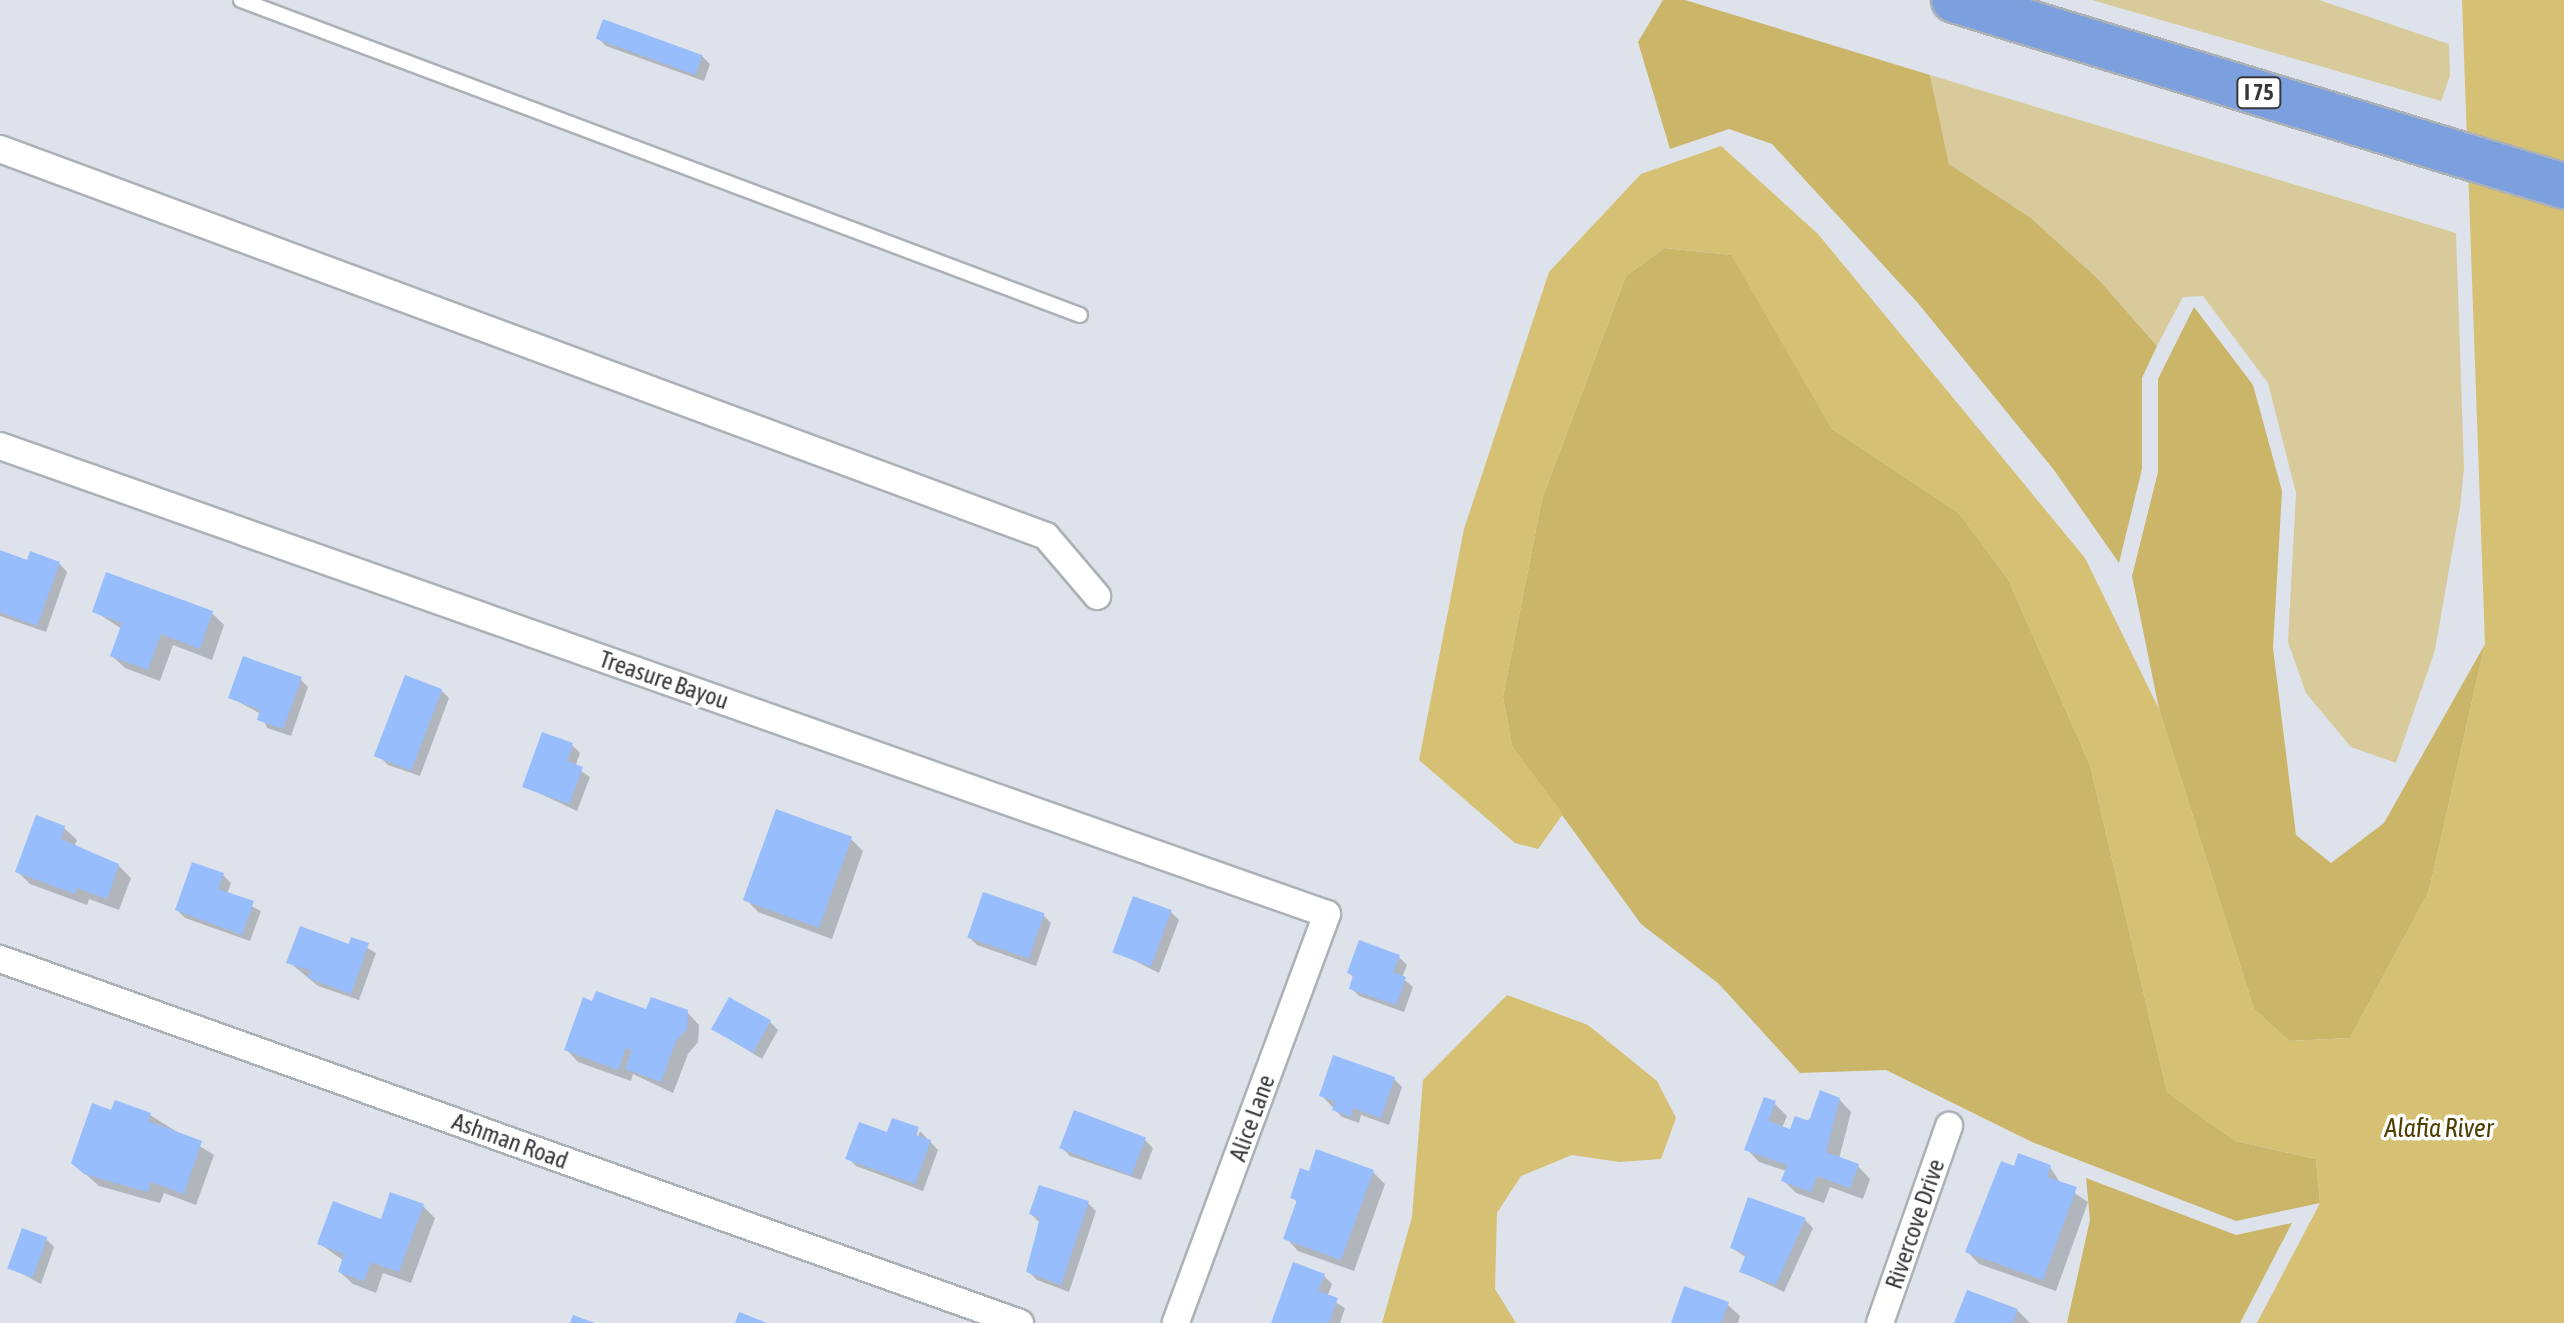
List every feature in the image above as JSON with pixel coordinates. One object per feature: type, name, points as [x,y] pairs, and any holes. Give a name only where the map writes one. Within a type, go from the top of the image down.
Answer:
[{"type":"highway","name":"I 75","points":[[1954,0],[2564,186]]},
{"type":"street","points":[[0,149],[1046,536],[1097,596]]},
{"type":"street","name":"Treasure Bayou","points":[[0,446],[1327,914]]},
{"type":"street","name":"Alice Lane","points":[[1176,1323],[1327,914]]},
{"type":"street","name":"Ashman Road","points":[[0,959],[1020,1323]]},
{"type":"street","name":"Rivercove Drive","points":[[1880,1323],[1949,1126]]},
{"type":"lane","points":[[241,0],[1080,315]]},
{"type":"shaded area","points":[[1663,0],[1685,0],[1930,75],[1949,164],[2031,218],[2098,279],[2157,346],[2142,378],[2142,469],[2119,563],[2054,470],[1917,302],[1772,144],[1729,129],[1670,149],[1638,42]]},
{"type":"shaded area","points":[[2092,0],[2319,0],[2449,44],[2450,76],[2441,101]]},
{"type":"shaded area","points":[[1930,75],[2456,233],[2464,468],[2460,507],[2435,650],[2396,763],[2351,747],[2306,693],[2288,642],[2296,493],[2268,383],[2203,296],[2183,297],[2157,346],[2098,279],[2031,218],[1949,164]]},
{"type":"shaded area","points":[[1664,248],[1732,255],[1832,429],[1959,513],[2008,579],[2090,765],[2167,1092],[2235,1141],[2316,1159],[2320,1203],[2236,1221],[2032,1142],[1886,1070],[1800,1073],[1719,984],[1641,924],[1512,746],[1503,697],[1542,499],[1626,276]]},
{"type":"shaded area","points":[[2194,307],[2253,385],[2282,491],[2273,648],[2296,835],[2331,863],[2384,823],[2485,644],[2429,891],[2350,1038],[2289,1041],[2254,1009],[2159,709],[2132,576],[2158,472],[2158,379]]},
{"type":"shaded area","points":[[2086,1178],[2236,1235],[2292,1223],[2240,1323],[2067,1323],[2090,1220]]},
{"type":"water","name":"Alafia River","points":[[2462,0],[2564,0],[2564,1323],[2257,1323],[2320,1203],[2316,1159],[2235,1141],[2167,1092],[2090,765],[2008,579],[1959,513],[1832,429],[1731,255],[1664,248],[1626,276],[1542,499],[1503,697],[1512,746],[1563,814],[1538,849],[1515,843],[1419,760],[1464,529],[1549,272],[1641,174],[1721,146],[1818,234],[2085,558],[2159,709],[2254,1009],[2289,1041],[2350,1038],[2429,891],[2485,644]]},
{"type":"water","points":[[1507,995],[1588,1025],[1657,1081],[1676,1118],[1661,1159],[1619,1162],[1572,1155],[1521,1176],[1497,1213],[1495,1289],[1516,1323],[1382,1323],[1412,1217],[1423,1080]]},
{"type":"building","points":[[603,19],[703,55],[695,75],[596,39]]},
{"type":"building","points":[[0,550],[27,560],[30,551],[60,562],[37,626],[0,612]]},
{"type":"building","points":[[106,572],[213,611],[200,649],[161,634],[148,670],[110,656],[122,623],[92,612]]},
{"type":"building","points":[[243,656],[302,677],[283,729],[257,720],[260,710],[228,698]]},
{"type":"building","points":[[405,675],[442,689],[411,771],[374,756]]},
{"type":"building","points":[[542,732],[573,743],[567,761],[583,767],[569,804],[522,787]]},
{"type":"building","points":[[776,809],[852,837],[819,928],[743,900]]},
{"type":"building","points":[[36,815],[65,826],[61,839],[119,864],[107,899],[77,888],[75,894],[15,872]]},
{"type":"building","points":[[192,862],[224,873],[218,889],[254,901],[242,935],[175,910]]},
{"type":"building","points":[[983,892],[1044,913],[1029,959],[967,937]]},
{"type":"building","points":[[1133,896],[1172,910],[1151,966],[1112,952]]},
{"type":"building","points":[[300,926],[349,944],[351,937],[369,943],[351,994],[308,978],[311,971],[286,963]]},
{"type":"building","points":[[1359,940],[1400,955],[1393,972],[1406,977],[1396,1005],[1349,989],[1353,975],[1347,973]]},
{"type":"building","points":[[596,991],[646,1009],[651,997],[688,1010],[687,1029],[676,1041],[661,1082],[625,1069],[632,1050],[626,1048],[618,1070],[564,1050],[583,997],[592,1001]]},
{"type":"building","points":[[729,997],[771,1020],[753,1053],[711,1029]]},
{"type":"building","points":[[1333,1055],[1395,1077],[1381,1118],[1353,1108],[1351,1117],[1332,1110],[1335,1101],[1319,1096]]},
{"type":"building","points":[[1820,1090],[1840,1098],[1826,1152],[1859,1164],[1850,1188],[1817,1176],[1811,1192],[1781,1181],[1787,1165],[1744,1150],[1764,1097],[1776,1101],[1768,1121],[1790,1129],[1795,1116],[1809,1121]]},
{"type":"building","points":[[115,1100],[151,1113],[148,1121],[202,1141],[184,1194],[151,1182],[148,1192],[84,1174],[71,1163],[92,1103],[111,1110]]},
{"type":"building","points":[[1074,1110],[1146,1138],[1131,1176],[1059,1148]]},
{"type":"building","points":[[892,1118],[919,1127],[916,1135],[931,1140],[915,1184],[845,1159],[859,1122],[887,1132]]},
{"type":"building","points":[[1316,1149],[1374,1170],[1341,1260],[1283,1239],[1297,1200],[1290,1198],[1300,1168],[1309,1171]]},
{"type":"building","points":[[2018,1153],[2051,1165],[2047,1177],[2077,1187],[2043,1280],[1965,1252],[2001,1161],[2014,1166]]},
{"type":"building","points":[[1039,1185],[1089,1201],[1061,1285],[1026,1272],[1040,1218],[1029,1214]]},
{"type":"building","points":[[390,1192],[424,1204],[399,1272],[371,1262],[364,1281],[338,1272],[344,1254],[317,1244],[333,1201],[381,1219]]},
{"type":"building","points":[[1748,1197],[1806,1218],[1776,1285],[1739,1272],[1746,1254],[1730,1248]]},
{"type":"building","points":[[22,1228],[47,1237],[33,1278],[7,1268]]},
{"type":"building","points":[[1293,1262],[1325,1274],[1318,1291],[1338,1298],[1329,1323],[1271,1323]]},
{"type":"building","points":[[1684,1286],[1729,1302],[1721,1323],[1671,1323]]},
{"type":"building","points":[[1967,1290],[2018,1309],[2013,1323],[1954,1323]]},
{"type":"building","points":[[739,1312],[767,1323],[735,1323]]},
{"type":"building","points":[[573,1315],[595,1323],[570,1323]]}]
